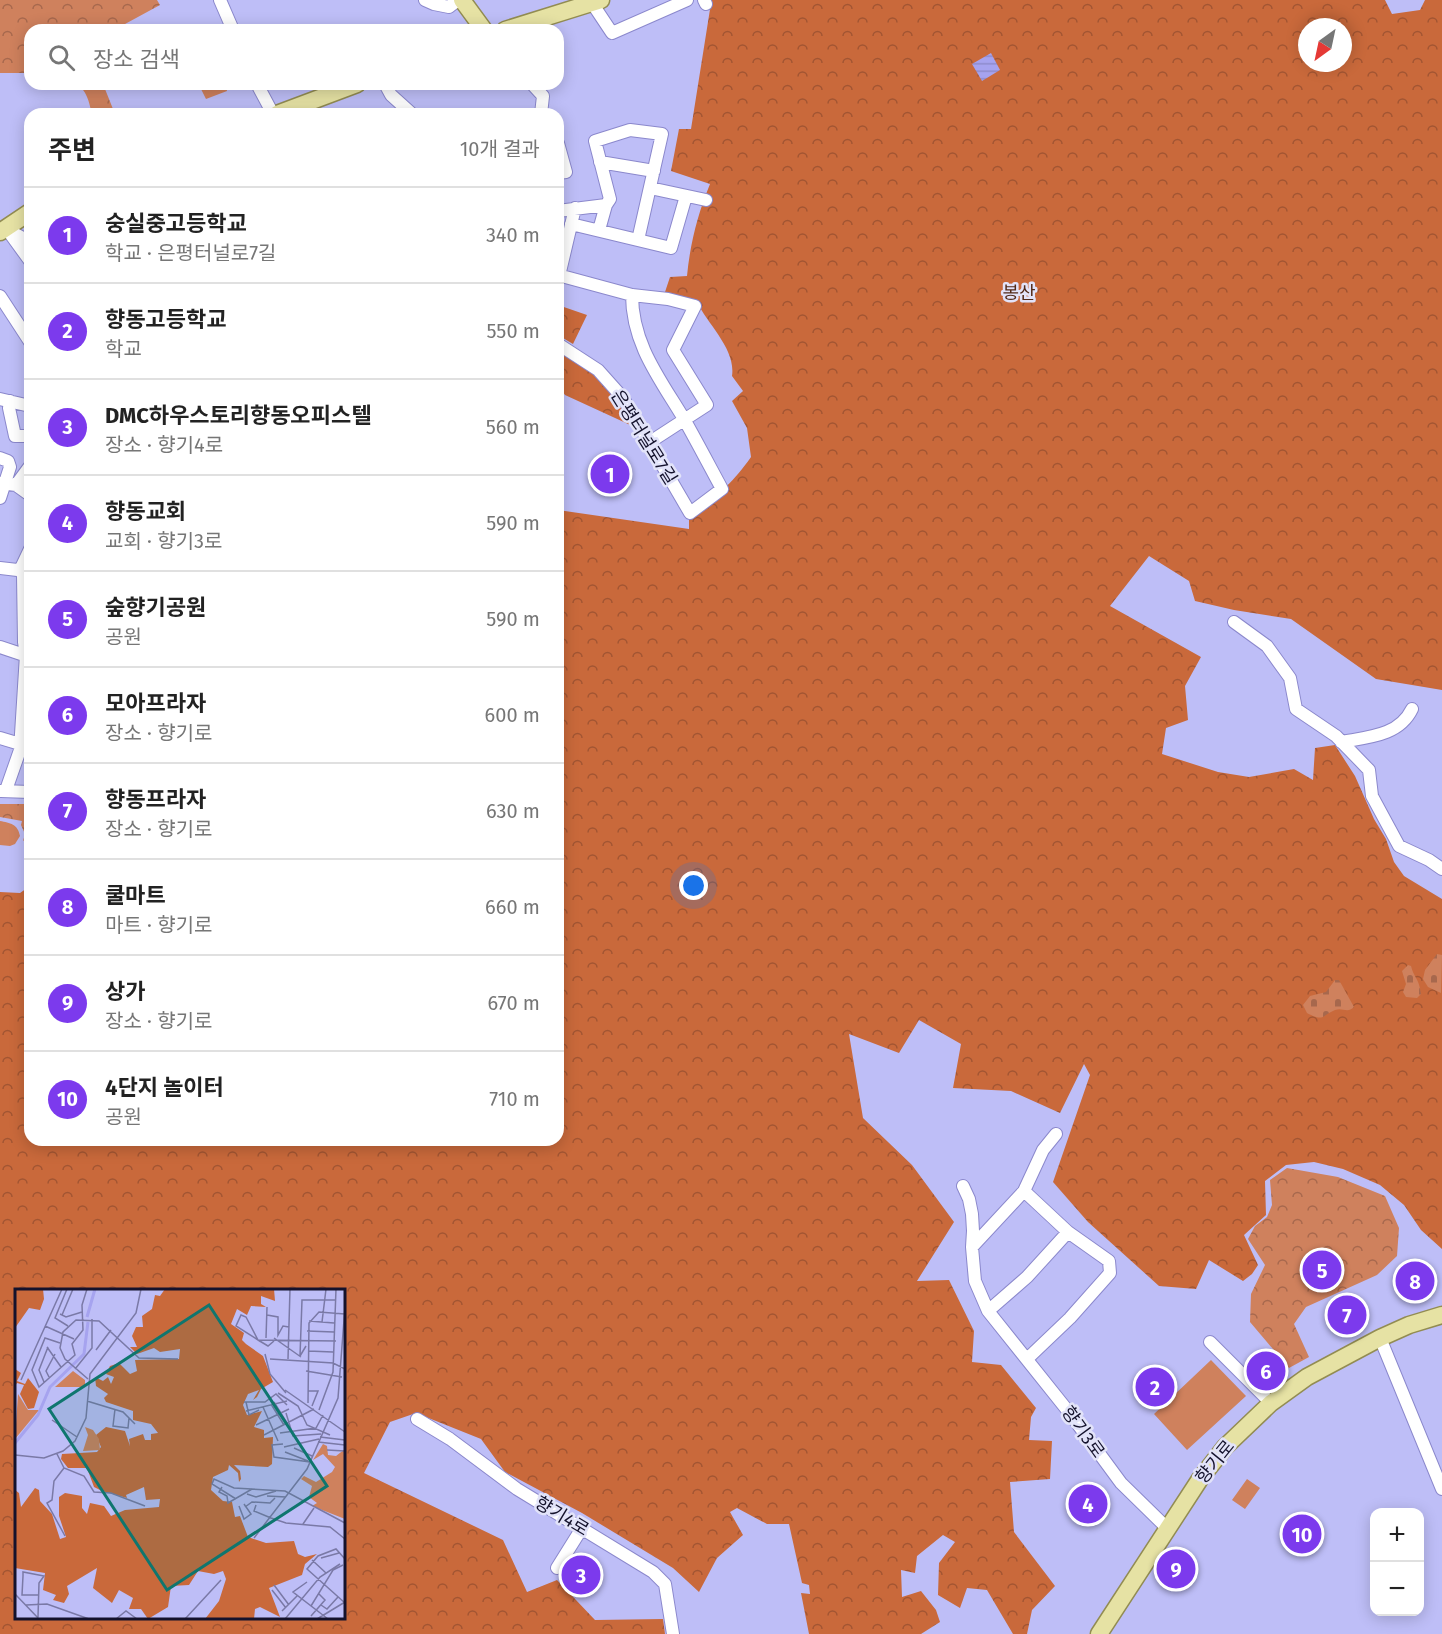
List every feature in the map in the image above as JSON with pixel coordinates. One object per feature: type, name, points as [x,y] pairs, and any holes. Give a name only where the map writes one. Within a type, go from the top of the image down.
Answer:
[{"type":"main road","points":[[460,0],[478,24]]},
{"type":"main road","points":[[525,24],[597,2]]},
{"type":"main road","points":[[308,108],[345,90]]},
{"type":"main road","points":[[3,230],[24,216]]},
{"type":"main road","name":"향기로","points":[[1099,1634],[1200,1479],[1225,1447],[1271,1403],[1306,1377],[1380,1338],[1409,1325],[1442,1315]]},
{"type":"street","points":[[220,0],[230,24]]},
{"type":"street","points":[[425,0],[449,7],[460,0]]},
{"type":"street","points":[[597,2],[612,33],[687,0]]},
{"type":"street","points":[[261,90],[271,108]]},
{"type":"street","points":[[389,90],[405,108]]},
{"type":"street","points":[[538,90],[543,96],[542,108]]},
{"type":"street","points":[[599,231],[606,205],[610,199],[595,141],[630,130],[662,134],[638,240]]},
{"type":"street","points":[[600,162],[654,171]]},
{"type":"street","points":[[650,188],[706,200]]},
{"type":"street","points":[[571,224],[671,248],[686,196]]},
{"type":"street","points":[[564,210],[606,205]]},
{"type":"street","points":[[564,251],[575,208]]},
{"type":"street","points":[[3,230],[24,239]]},
{"type":"street","points":[[3,230],[24,254]]},
{"type":"street","points":[[564,277],[632,295],[668,299],[695,306],[673,350],[707,405],[650,442]]},
{"type":"street","points":[[632,295],[632,314],[639,340],[647,358],[685,420]]},
{"type":"street","points":[[0,296],[24,325]]},
{"type":"street","name":"은평터널로7길","points":[[564,348],[598,370],[623,398],[690,513],[722,489],[685,420]]},
{"type":"street","points":[[5,400],[24,405]]},
{"type":"street","points":[[5,400],[15,436],[24,436]]},
{"type":"street","points":[[0,458],[9,461],[10,467],[7,484],[0,498]]},
{"type":"street","points":[[7,484],[24,471]]},
{"type":"street","points":[[7,484],[24,492]]},
{"type":"street","points":[[0,568],[24,571]]},
{"type":"street","points":[[24,573],[24,642]]},
{"type":"street","points":[[1234,622],[1268,646],[1290,678],[1296,709],[1341,742],[1369,770],[1372,796],[1399,846],[1442,869]]},
{"type":"street","points":[[0,647],[24,655]]},
{"type":"street","points":[[1341,742],[1388,733],[1407,719],[1412,709]]},
{"type":"street","points":[[0,738],[24,746]]},
{"type":"street","points":[[24,747],[20,750],[3,791],[24,792]]},
{"type":"street","points":[[972,1247],[1024,1191],[1043,1150],[1056,1134]]},
{"type":"street","name":"향기3로","points":[[963,1186],[969,1198],[972,1214],[975,1281],[988,1311],[1121,1483],[1167,1528]]},
{"type":"street","points":[[1024,1191],[1068,1232],[1109,1261],[1110,1273],[1070,1318],[1027,1359]]},
{"type":"street","points":[[988,1311],[1027,1276],[1068,1232]]},
{"type":"street","points":[[1380,1338],[1442,1489]]},
{"type":"street","points":[[1210,1342],[1271,1403]]},
{"type":"street","name":"향기4로","points":[[417,1419],[450,1439],[517,1489],[653,1572],[665,1584],[674,1634]]},
{"type":"street","points":[[557,1568],[582,1528]]},
{"type":"green space","points":[[0,0],[157,0],[160,5],[125,24],[24,24],[24,73],[0,73]]},
{"type":"green space","name":"봉산","points":[[709,0],[1385,0],[1392,14],[1420,10],[1425,0],[1442,0],[1442,690],[1376,679],[1291,619],[1195,601],[1189,581],[1149,556],[1110,606],[1201,657],[1185,686],[1188,720],[1166,728],[1162,754],[1218,772],[1249,777],[1294,769],[1313,780],[1315,748],[1335,745],[1355,776],[1374,819],[1386,839],[1394,862],[1404,876],[1442,899],[1442,1249],[1421,1230],[1404,1205],[1380,1185],[1343,1169],[1314,1162],[1286,1165],[1265,1181],[1266,1215],[1244,1235],[1258,1265],[1252,1274],[1243,1281],[1209,1260],[1196,1289],[1159,1286],[1088,1222],[1053,1182],[1090,1075],[1084,1064],[1060,1113],[1011,1091],[953,1088],[961,1044],[919,1020],[899,1053],[849,1034],[863,1118],[912,1165],[954,1222],[917,1281],[949,1280],[974,1331],[972,1362],[1001,1365],[1036,1408],[1031,1417],[1029,1440],[1052,1441],[1050,1479],[1010,1482],[1014,1532],[1055,1586],[1032,1610],[1027,1634],[1013,1634],[987,1590],[967,1588],[960,1608],[938,1595],[939,1563],[955,1542],[943,1535],[917,1556],[915,1573],[901,1570],[902,1597],[921,1591],[936,1610],[940,1622],[921,1634],[809,1634],[801,1593],[810,1594],[809,1585],[802,1583],[789,1524],[767,1524],[737,1508],[730,1512],[743,1535],[717,1558],[699,1592],[673,1568],[582,1513],[505,1472],[481,1439],[416,1413],[390,1422],[364,1473],[503,1540],[527,1592],[557,1580],[595,1620],[663,1619],[665,1634],[0,1634],[0,892],[20,893],[24,890],[24,1146],[564,1146],[564,511],[689,529],[689,516],[723,490],[751,457],[747,428],[732,401],[743,391],[732,376],[730,356],[726,347],[697,302],[664,295],[670,277],[687,276],[695,229],[710,184],[671,171],[679,129],[691,129],[711,3]]},
{"type":"green space","points":[[82,90],[105,90],[113,108],[90,108]]},
{"type":"green space","points":[[202,90],[227,90],[227,91],[206,99]]},
{"type":"green space","points":[[564,307],[587,315],[573,344],[564,339]]},
{"type":"green space","points":[[564,350],[595,371],[623,401],[639,429],[565,395]]},
{"type":"green space","points":[[0,804],[24,804],[24,832],[22,821],[0,817]]},
{"type":"green space","points":[[0,821],[10,823],[17,829],[20,836],[15,844],[0,845]]},
{"type":"green space","points":[[1437,954],[1442,955],[1441,993],[1428,987],[1423,979],[1425,970]]},
{"type":"green space","points":[[1408,965],[1411,966],[1419,985],[1421,994],[1417,998],[1406,997],[1403,992],[1406,984],[1402,971]]},
{"type":"green space","points":[[1335,980],[1339,980],[1354,1007],[1349,1010],[1335,1010],[1320,1018],[1307,1013],[1303,1005],[1310,996],[1326,992]]},
{"type":"green space","points":[[1287,1168],[1338,1177],[1385,1196],[1399,1228],[1397,1256],[1377,1275],[1306,1307],[1294,1324],[1309,1357],[1289,1368],[1250,1322],[1251,1294],[1265,1265],[1248,1239],[1255,1226],[1267,1217],[1272,1205],[1270,1180]]},
{"type":"green space","points":[[1211,1360],[1246,1396],[1187,1450],[1154,1414]]},
{"type":"green space","points":[[1247,1479],[1260,1488],[1245,1509],[1232,1500]]},
{"type":"shaded area","points":[[991,53],[1000,70],[982,81],[972,64]]},
{"type":"place","name":"숭실중고등학교","points":[[610,474]]},
{"type":"place","name":"숲향기공원","points":[[1322,1270]]},
{"type":"place","name":"쿨마트","points":[[1415,1281]]},
{"type":"place","name":"향동프라자","points":[[1347,1315]]},
{"type":"place","name":"모아프라자","points":[[1266,1371]]},
{"type":"place","name":"향동고등학교","points":[[1155,1387]]},
{"type":"place","name":"향동교회","points":[[1088,1504]]},
{"type":"place","name":"4단지 놀이터","points":[[1302,1534]]},
{"type":"place","name":"상가","points":[[1176,1569]]},
{"type":"place","name":"DMC하우스토리향동오피스텔","points":[[581,1575]]}]
